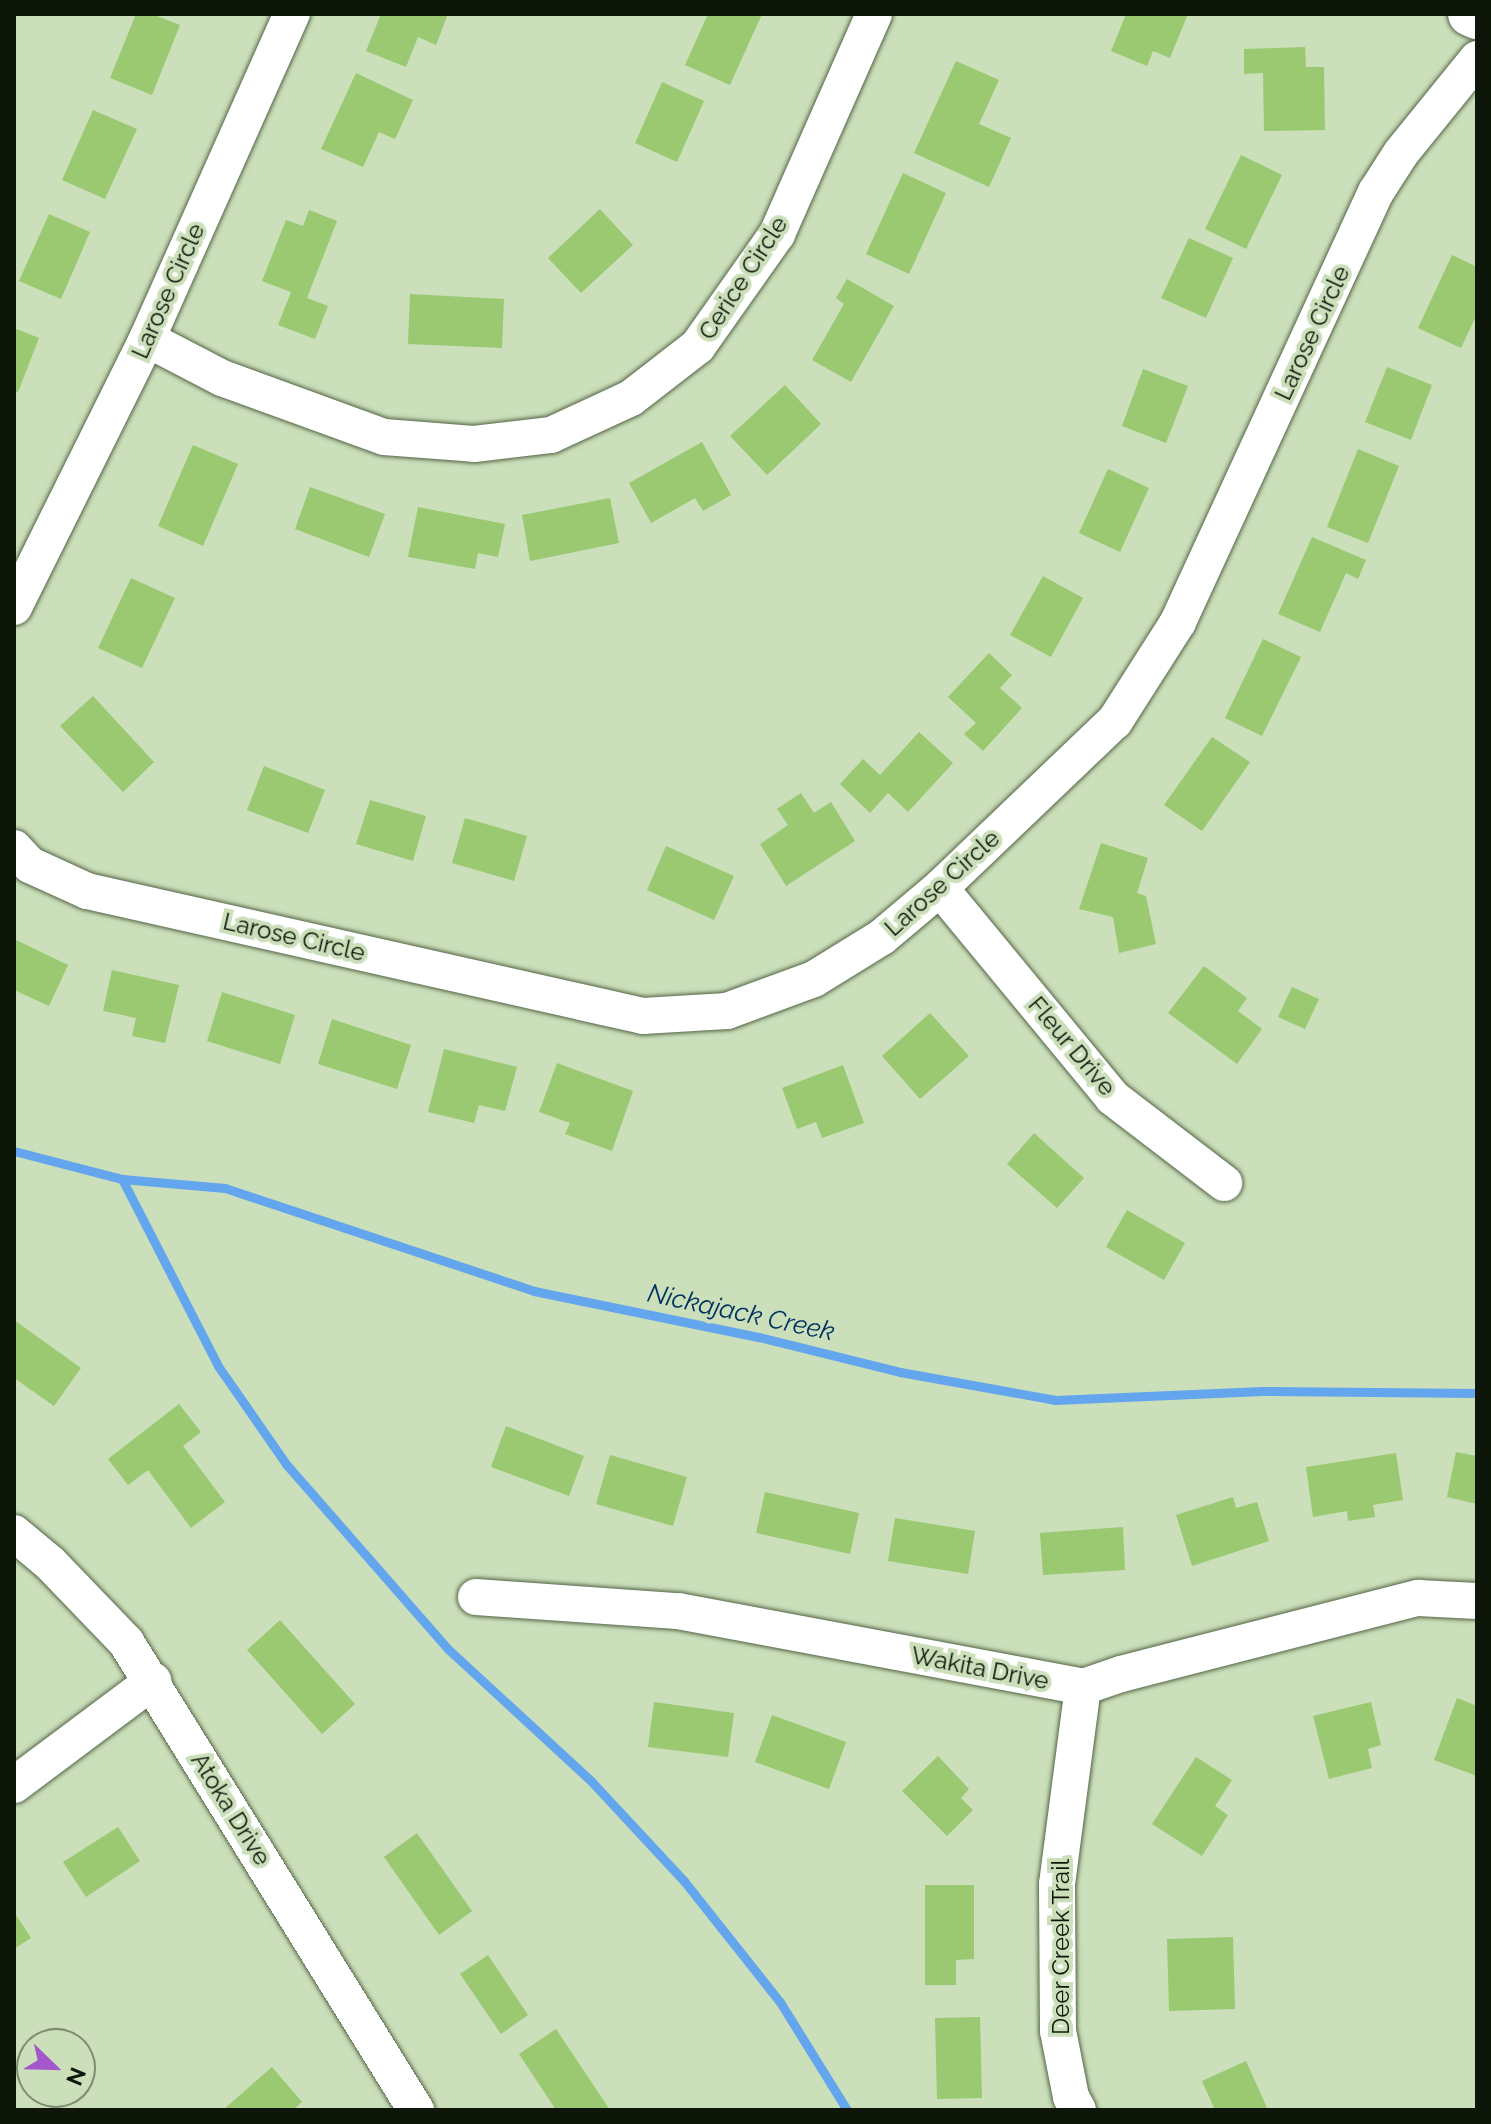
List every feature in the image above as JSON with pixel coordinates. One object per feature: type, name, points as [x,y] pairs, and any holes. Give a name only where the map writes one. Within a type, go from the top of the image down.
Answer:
[{"type":"street","name":"Larose Circle","points":[[14,607],[147,339],[292,14]]},
{"type":"street","name":"Cerice Circle","points":[[147,339],[222,378],[384,437],[474,444],[551,435],[631,398],[698,346],[777,234],[874,14]]},
{"type":"street","points":[[1470,14],[1477,17]]},
{"type":"street","name":"Larose Circle","points":[[14,848],[30,865],[87,891],[643,1016],[727,1011],[814,979],[882,937],[940,888],[1115,721],[1178,622],[1376,192],[1401,153],[1477,59]]},
{"type":"street","name":"Fleur Drive","points":[[940,888],[1113,1098],[1224,1183]]},
{"type":"street","name":"Atoka Drive","points":[[14,1533],[50,1563],[126,1642],[153,1681],[416,2110]]},
{"type":"street","name":"Wakita Drive","points":[[476,1597],[678,1611],[1083,1687],[1121,1674],[1418,1598],[1477,1601]]},
{"type":"street","points":[[14,1785],[153,1681]]},
{"type":"street","name":"Deer Creek Trail","points":[[1078,2110],[1071,2097],[1058,2031],[1057,1884],[1083,1687]]},
{"type":"building","points":[[136,14],[152,14],[180,25],[152,95],[110,78]]},
{"type":"building","points":[[381,14],[448,14],[436,45],[418,37],[406,67],[366,51]]},
{"type":"building","points":[[708,14],[762,14],[730,85],[685,65]]},
{"type":"building","points":[[1126,14],[1188,14],[1170,58],[1153,51],[1147,66],[1111,51]]},
{"type":"building","points":[[1305,47],[1306,67],[1324,67],[1325,130],[1264,131],[1263,73],[1244,74],[1244,49]]},
{"type":"building","points":[[956,61],[999,80],[979,124],[1011,138],[989,187],[914,153]]},
{"type":"building","points":[[356,73],[413,100],[395,139],[379,132],[363,167],[321,149]]},
{"type":"building","points":[[662,82],[704,101],[677,162],[635,143]]},
{"type":"building","points":[[93,110],[137,129],[105,199],[62,180]]},
{"type":"building","points":[[1241,155],[1282,175],[1246,249],[1205,229]]},
{"type":"building","points":[[903,173],[946,193],[909,274],[866,254]]},
{"type":"building","points":[[600,209],[633,245],[581,293],[548,258]]},
{"type":"building","points":[[309,210],[337,221],[307,298],[328,306],[315,339],[278,325],[291,292],[262,281],[286,220],[303,226]]},
{"type":"building","points":[[49,214],[90,232],[61,299],[19,281]]},
{"type":"building","points":[[1189,238],[1233,258],[1206,318],[1161,298]]},
{"type":"building","points":[[1452,255],[1477,267],[1477,314],[1461,348],[1418,328]]},
{"type":"building","points":[[847,279],[894,306],[851,382],[812,360],[844,304],[836,298]]},
{"type":"building","points":[[410,294],[504,299],[502,348],[408,344]]},
{"type":"building","points":[[14,328],[39,338],[18,392],[14,391]]},
{"type":"building","points":[[1387,367],[1432,385],[1411,440],[1365,422]]},
{"type":"building","points":[[1143,369],[1188,386],[1166,443],[1122,426]]},
{"type":"building","points":[[785,385],[821,424],[767,475],[730,436]]},
{"type":"building","points":[[702,442],[731,495],[703,511],[695,498],[651,523],[629,483]]},
{"type":"building","points":[[193,445],[238,464],[203,546],[158,526]]},
{"type":"building","points":[[1358,449],[1399,466],[1368,543],[1327,527]]},
{"type":"building","points":[[1108,469],[1149,488],[1120,552],[1079,533]]},
{"type":"building","points":[[310,487],[385,514],[369,557],[295,529]]},
{"type":"building","points":[[610,498],[619,543],[530,561],[522,515]]},
{"type":"building","points":[[418,507],[505,524],[498,557],[478,553],[475,569],[408,557]]},
{"type":"building","points":[[1312,537],[1366,560],[1358,579],[1346,573],[1320,632],[1278,614]]},
{"type":"building","points":[[1043,576],[1083,598],[1051,657],[1010,635]]},
{"type":"building","points":[[131,578],[175,598],[142,668],[98,648]]},
{"type":"building","points":[[1263,639],[1301,657],[1262,736],[1225,718]]},
{"type":"building","points":[[989,653],[1012,675],[1000,688],[1022,708],[983,751],[964,734],[976,723],[948,697]]},
{"type":"building","points":[[93,696],[154,762],[123,792],[60,726]]},
{"type":"building","points":[[919,732],[953,763],[908,812],[888,793],[870,813],[840,784],[863,759],[880,775]]},
{"type":"building","points":[[1212,737],[1250,762],[1202,831],[1164,805]]},
{"type":"building","points":[[264,766],[325,790],[308,833],[247,810]]},
{"type":"building","points":[[801,793],[814,813],[831,802],[855,841],[786,886],[760,844],[788,825],[777,809]]},
{"type":"building","points":[[370,800],[426,816],[413,861],[356,844]]},
{"type":"building","points":[[465,818],[527,836],[514,881],[452,863]]},
{"type":"building","points":[[1101,843],[1148,858],[1137,893],[1146,896],[1156,944],[1119,953],[1113,917],[1079,909]]},
{"type":"building","points":[[666,846],[734,876],[714,920],[647,890]]},
{"type":"building","points":[[14,939],[68,965],[49,1006],[14,990]]},
{"type":"building","points":[[1204,966],[1247,998],[1238,1011],[1262,1029],[1237,1064],[1168,1013]]},
{"type":"building","points":[[112,970],[179,985],[165,1043],[132,1036],[136,1018],[103,1011]]},
{"type":"building","points":[[1292,987],[1319,999],[1305,1029],[1278,1017]]},
{"type":"building","points":[[222,992],[295,1015],[280,1064],[207,1041]]},
{"type":"building","points":[[930,1013],[969,1056],[920,1099],[882,1056]]},
{"type":"building","points":[[332,1019],[411,1045],[397,1089],[318,1064]]},
{"type":"building","points":[[444,1049],[517,1067],[505,1111],[479,1105],[474,1123],[428,1112]]},
{"type":"building","points":[[557,1063],[633,1091],[612,1151],[565,1134],[570,1123],[539,1112]]},
{"type":"building","points":[[843,1065],[864,1123],[822,1138],[816,1122],[797,1129],[782,1088]]},
{"type":"building","points":[[1034,1133],[1084,1178],[1057,1208],[1007,1164]]},
{"type":"building","points":[[1127,1210],[1185,1243],[1164,1280],[1106,1247]]},
{"type":"building","points":[[14,1320],[81,1368],[54,1406],[14,1378]]},
{"type":"building","points":[[179,1404],[201,1432],[183,1446],[225,1502],[191,1528],[148,1470],[128,1485],[108,1459]]},
{"type":"building","points":[[506,1426],[584,1456],[569,1496],[491,1467]]},
{"type":"building","points":[[1456,1452],[1477,1456],[1477,1504],[1447,1497]]},
{"type":"building","points":[[1396,1453],[1403,1500],[1373,1505],[1375,1517],[1348,1521],[1347,1511],[1313,1517],[1306,1467]]},
{"type":"building","points":[[610,1455],[687,1477],[673,1526],[596,1504]]},
{"type":"building","points":[[765,1492],[859,1513],[850,1554],[756,1533]]},
{"type":"building","points":[[1233,1497],[1236,1508],[1257,1502],[1269,1541],[1192,1566],[1176,1515]]},
{"type":"building","points":[[895,1518],[975,1531],[968,1574],[888,1561]]},
{"type":"building","points":[[1123,1527],[1125,1570],[1043,1575],[1040,1533]]},
{"type":"building","points":[[280,1620],[355,1704],[322,1734],[247,1650]]},
{"type":"building","points":[[1457,1698],[1477,1706],[1477,1776],[1434,1760]]},
{"type":"building","points":[[654,1702],[734,1713],[728,1757],[648,1747]]},
{"type":"building","points":[[1371,1702],[1381,1745],[1368,1749],[1372,1768],[1329,1779],[1313,1716]]},
{"type":"building","points":[[772,1715],[846,1742],[829,1789],[755,1762]]},
{"type":"building","points":[[938,1756],[969,1789],[961,1798],[973,1810],[947,1836],[902,1791]]},
{"type":"building","points":[[1196,1757],[1232,1780],[1215,1806],[1228,1815],[1202,1856],[1152,1824]]},
{"type":"building","points":[[118,1827],[140,1861],[86,1897],[63,1862]]},
{"type":"building","points":[[417,1833],[472,1911],[439,1935],[384,1857]]},
{"type":"building","points":[[925,1885],[974,1885],[974,1959],[956,1960],[956,1985],[925,1985]]},
{"type":"building","points":[[14,1912],[31,1938],[14,1949]]},
{"type":"building","points":[[1233,1937],[1235,2009],[1169,2011],[1167,1939]]},
{"type":"building","points":[[488,1955],[528,2015],[501,2034],[460,1974]]},
{"type":"building","points":[[980,2017],[982,2098],[937,2099],[935,2018]]},
{"type":"building","points":[[556,2029],[610,2110],[556,2110],[519,2054]]},
{"type":"building","points":[[1246,2061],[1268,2110],[1215,2110],[1202,2081]]},
{"type":"building","points":[[272,2067],[302,2102],[293,2110],[223,2110]]},
{"type":"waterway","name":"Nickajack Creek","points":[[14,1151],[122,1179],[225,1188],[534,1291],[759,1337],[900,1372],[1055,1400],[1262,1391],[1477,1393]]},
{"type":"waterway","points":[[122,1179],[218,1366],[286,1464],[448,1649],[592,1782],[684,1881],[780,2002],[847,2110]]}]
